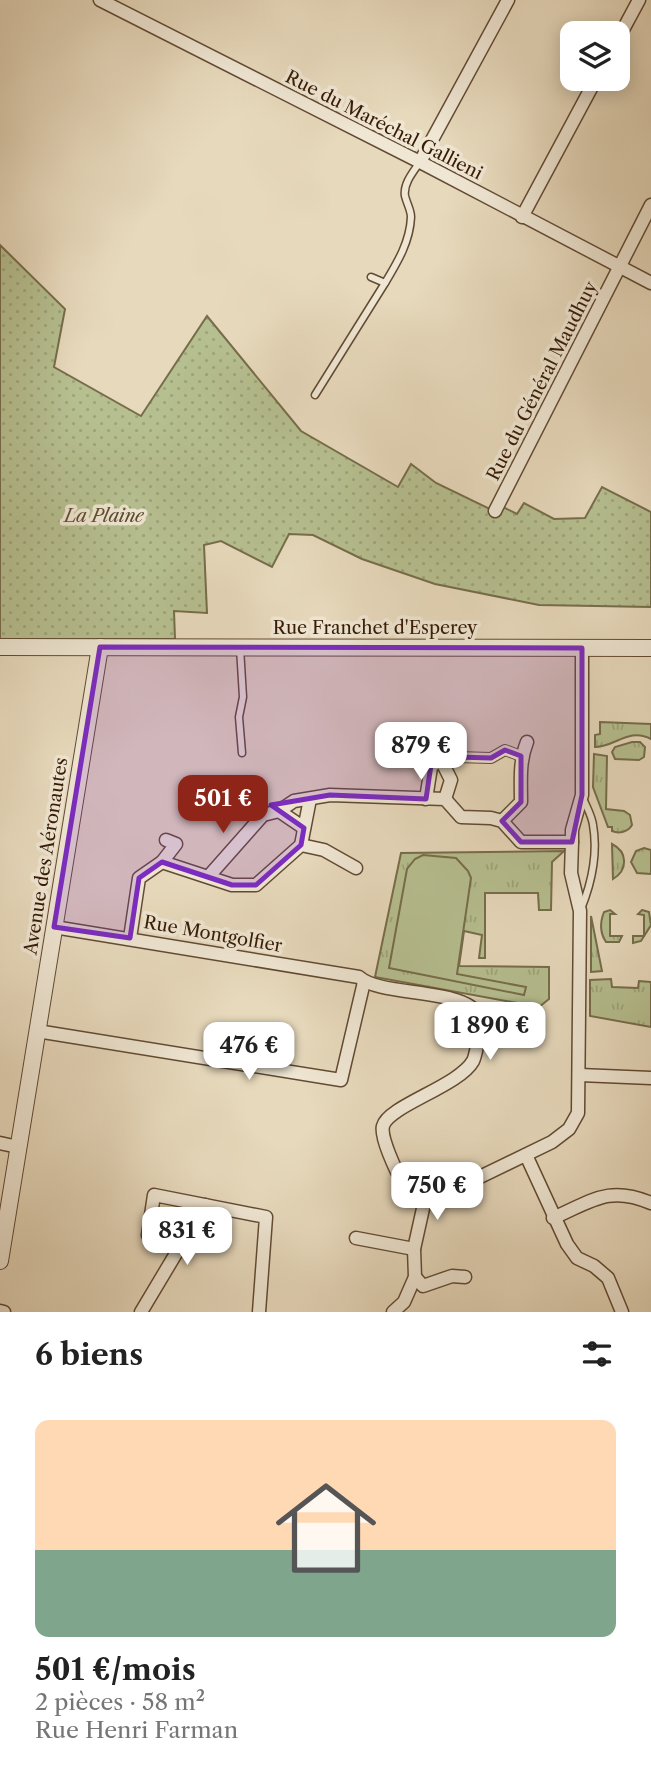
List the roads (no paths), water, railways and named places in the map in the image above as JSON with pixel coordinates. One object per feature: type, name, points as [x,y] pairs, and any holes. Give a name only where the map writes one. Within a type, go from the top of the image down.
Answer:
[{"type":"street","name":"Rue du Maréchal Gallieni","points":[[100,0],[651,283]]},
{"type":"street","points":[[419,162],[508,0]]},
{"type":"street","points":[[628,21],[639,0]]},
{"type":"street","points":[[523,217],[590,91]]},
{"type":"street","name":"Rue du Général Maudhuy","points":[[495,511],[651,205]]},
{"type":"street","name":"Rue Franchet d'Esperey","points":[[0,647],[651,648]]},
{"type":"street","name":"Avenue des Aéronautes","points":[[0,1261],[100,647]]},
{"type":"street","points":[[393,1312],[404,1302],[415,1277],[414,1249],[424,1205],[552,1142],[569,1129],[578,1113],[580,911],[571,873],[572,830],[582,795],[582,648]]},
{"type":"street","points":[[502,821],[521,802],[522,756],[527,742]]},
{"type":"street","points":[[443,764],[456,757],[491,758],[505,750],[522,756]]},
{"type":"street","points":[[426,799],[431,767],[438,761],[443,764],[451,780],[445,799]]},
{"type":"street","points":[[209,876],[263,815],[279,811],[294,801],[330,795],[445,799],[461,817],[502,821],[522,842],[572,842]]},
{"type":"street","points":[[162,862],[232,885],[256,885],[301,845],[310,799]]},
{"type":"street","points":[[279,811],[304,828]]},
{"type":"street","points":[[130,938],[139,877],[162,862],[176,844],[166,839]]},
{"type":"street","points":[[301,845],[324,850],[356,867]]},
{"type":"street","name":"Rue Montgolfier","points":[[54,927],[359,977],[365,982],[462,1003],[476,1010],[481,1020],[481,1029],[473,1060],[468,1068],[390,1117],[383,1127],[382,1136],[402,1182],[424,1205]]},
{"type":"street","points":[[37,1031],[341,1080],[365,982]]},
{"type":"street","points":[[580,1075],[651,1078]]},
{"type":"street","points":[[0,1143],[19,1146]]},
{"type":"street","points":[[526,1154],[553,1219],[567,1244],[577,1258],[594,1266],[608,1278],[622,1312]]},
{"type":"street","points":[[553,1219],[611,1194],[630,1195],[651,1203]]},
{"type":"street","points":[[178,1250],[148,1235],[154,1195],[266,1217],[259,1312]]},
{"type":"street","points":[[141,1312],[205,1205]]},
{"type":"street","points":[[356,1238],[414,1249]]},
{"type":"street","points":[[415,1277],[423,1286],[452,1276],[465,1277]]},
{"type":"lane","points":[[316,395],[401,256],[409,234],[411,215],[404,194],[407,181],[419,162]]},
{"type":"lane","points":[[371,276],[385,283]]},
{"type":"lane","points":[[240,646],[243,697],[239,718],[242,753]]},
{"type":"lane","points":[[580,911],[592,881],[594,856],[593,823],[582,795]]},
{"type":"park label","name":"La Plaine","points":[[104,516]]}]
